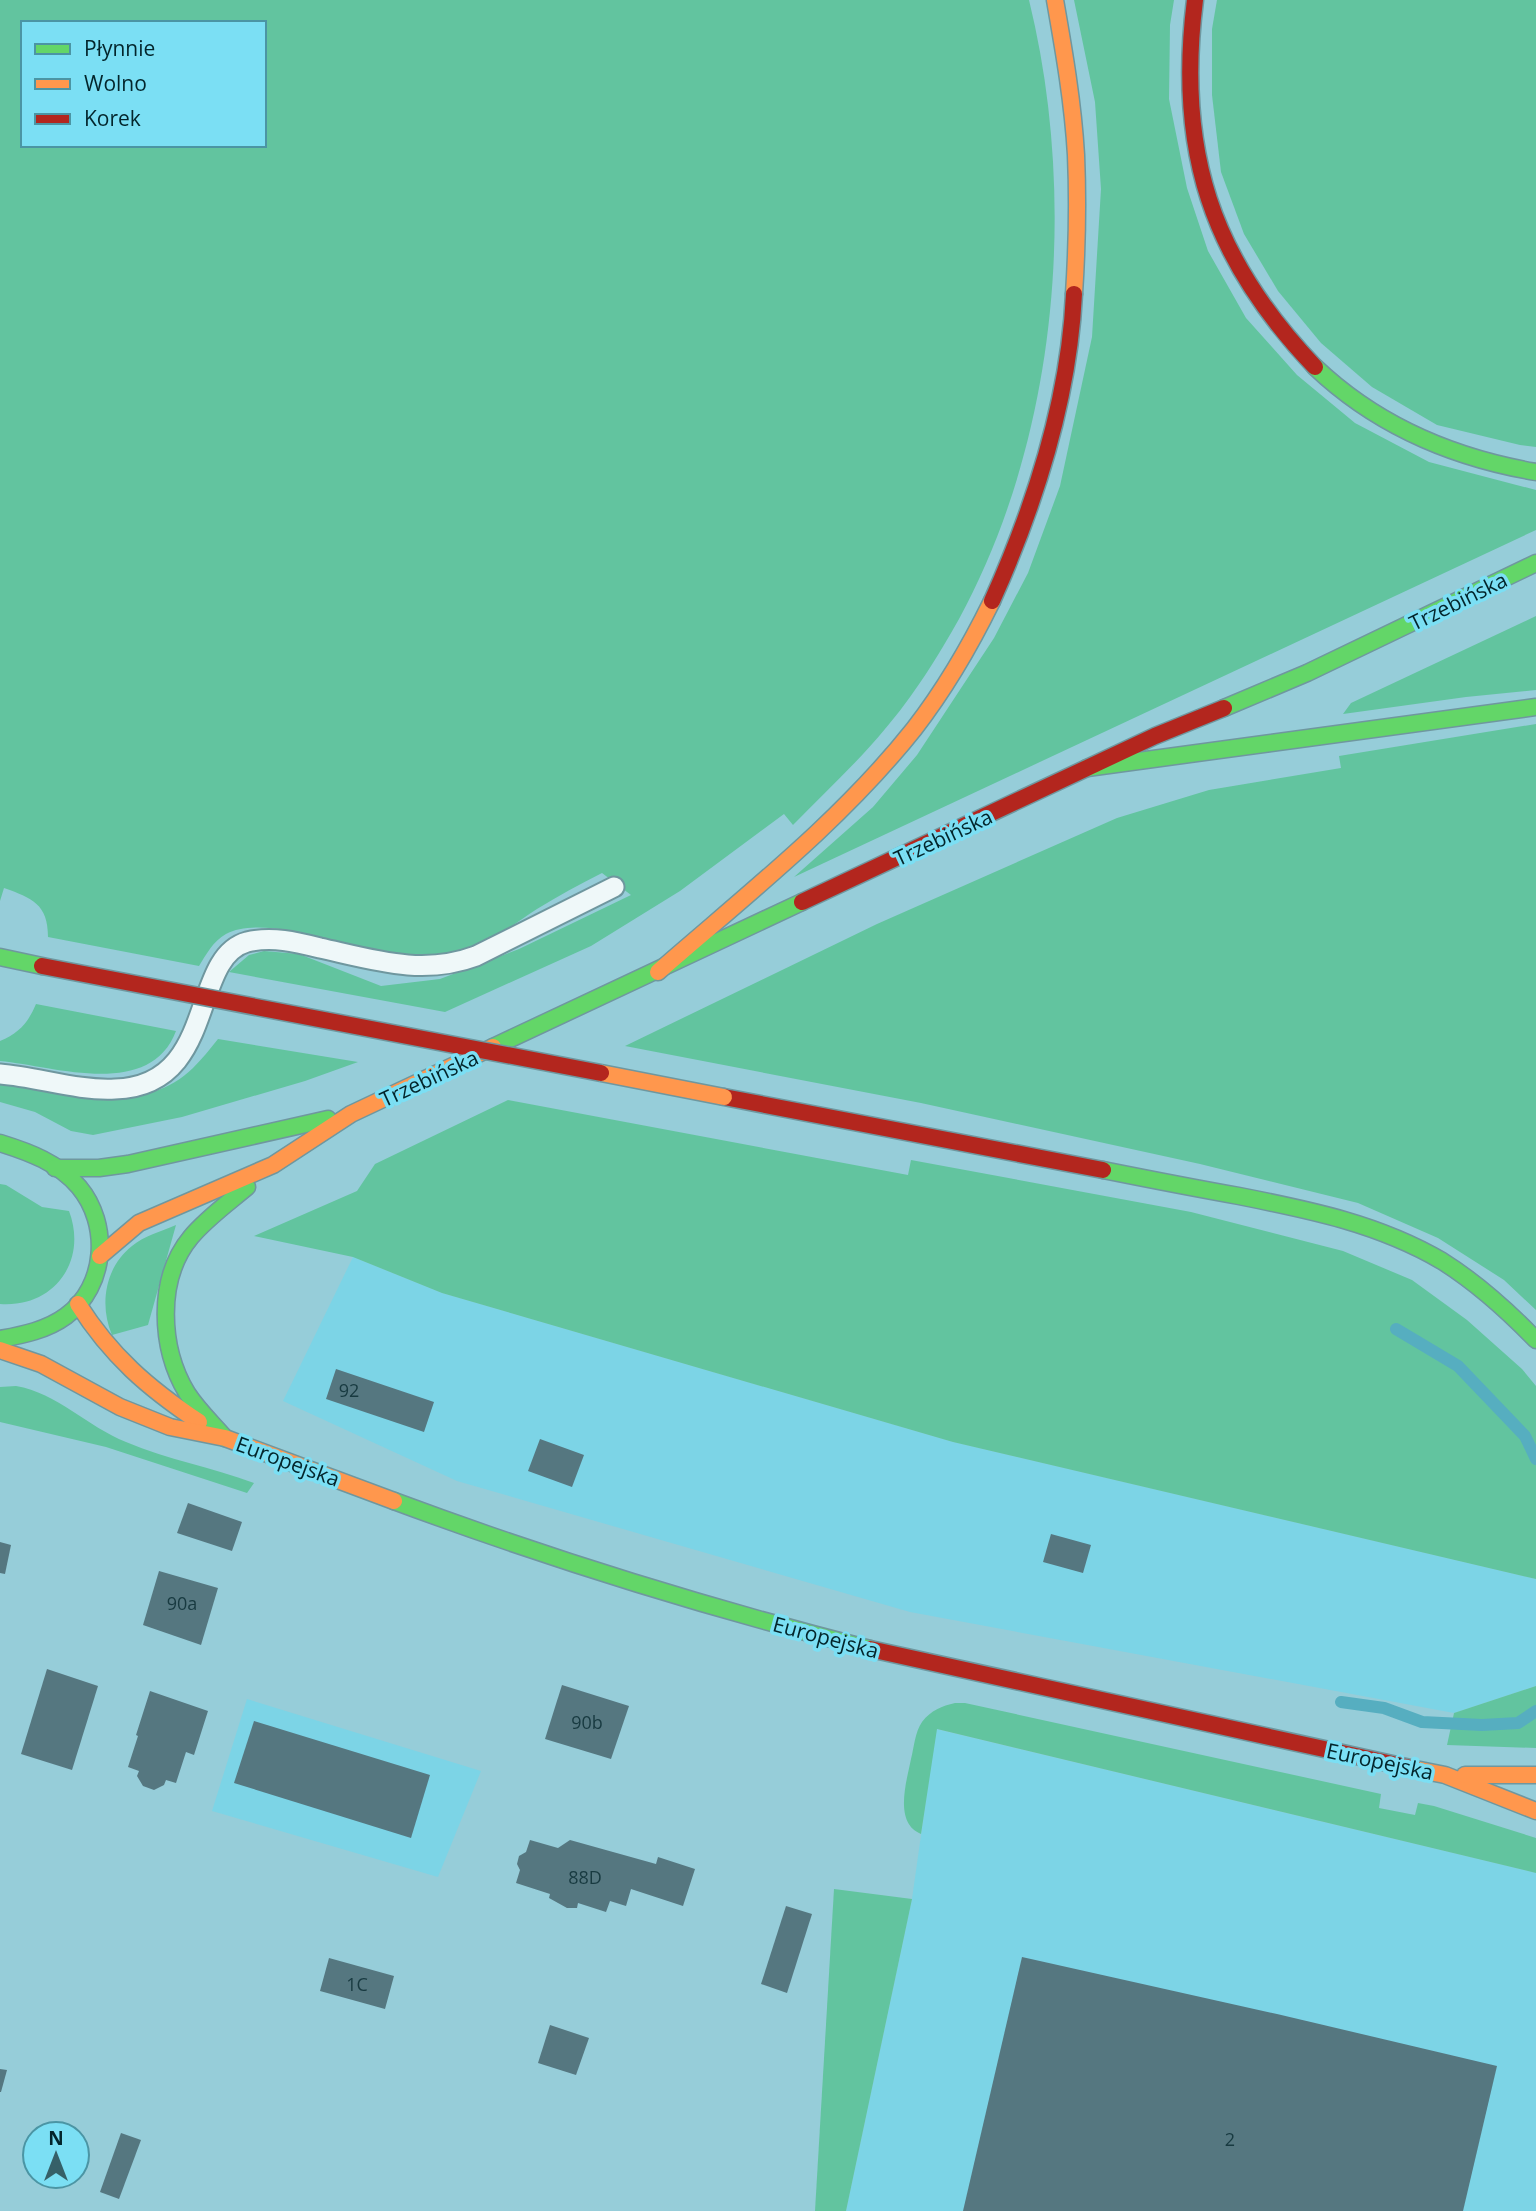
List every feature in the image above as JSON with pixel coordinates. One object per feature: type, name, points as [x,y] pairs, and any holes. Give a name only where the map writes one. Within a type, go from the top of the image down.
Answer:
[{"type":"main road","points":[[658,972],[804,844],[902,744],[943,689],[980,627],[1026,526],[1041,478],[1071,334],[1078,241],[1077,151],[1068,71],[1055,0]]},
{"type":"main road","points":[[1195,0],[1190,40],[1193,134],[1215,218],[1252,290],[1304,356],[1361,404],[1392,424],[1477,458],[1536,472]]},
{"type":"main road","name":"Trzebińska","points":[[100,1256],[139,1223],[273,1165],[351,1114],[658,972],[1155,736],[1307,673],[1536,564]]},
{"type":"main road","points":[[1087,768],[1536,707]]},
{"type":"main road","points":[[0,957],[1325,1213],[1416,1246],[1456,1269],[1490,1295],[1536,1340]]},
{"type":"main road","name":"Trzebińska","points":[[55,1168],[99,1168],[128,1164],[351,1114]]},
{"type":"main road","points":[[0,1143],[21,1148],[80,1187],[91,1200],[102,1238],[96,1274],[68,1315],[38,1330],[0,1339]]},
{"type":"main road","points":[[225,1438],[184,1387],[174,1366],[165,1308],[167,1289],[178,1258],[188,1240],[273,1165]]},
{"type":"main road","name":"Europejska","points":[[78,1304],[98,1337],[135,1376],[225,1438]]},
{"type":"main road","name":"Europejska","points":[[0,1350],[41,1364],[120,1408],[170,1427],[225,1438],[445,1520],[655,1589],[779,1625],[984,1676],[1445,1774],[1536,1811]]},
{"type":"main road","name":"Europejska","points":[[1445,1774],[1536,1776]]},
{"type":"lane","points":[[0,1074],[75,1086],[116,1089],[135,1086],[156,1078],[171,1068],[184,1053],[220,966],[234,948],[245,943],[278,940],[404,965],[453,965],[614,887]]},
{"type":"shaded area","points":[[353,1257],[442,1293],[953,1442],[1536,1579],[1536,1686],[1454,1713],[910,1612],[457,1481],[283,1401]]},
{"type":"shaded area","points":[[247,1699],[481,1771],[438,1877],[212,1811]]},
{"type":"shaded area","points":[[936,1729],[1536,1873],[1536,2211],[846,2211],[912,1899]]},
{"type":"green space","points":[[0,0],[1029,0],[1044,77],[1053,155],[1054,236],[1050,316],[1038,396],[1019,474],[992,548],[959,619],[934,661],[905,704],[874,742],[793,825],[784,814],[680,891],[591,946],[445,1012],[229,972],[249,955],[264,951],[299,954],[381,986],[440,979],[519,949],[631,895],[602,873],[553,899],[483,943],[433,955],[383,952],[281,929],[241,929],[217,940],[199,966],[48,937],[45,917],[36,904],[23,895],[4,888],[0,901]]},
{"type":"green space","points":[[1074,0],[1174,0],[1170,25],[1169,99],[1187,188],[1208,251],[1246,318],[1297,375],[1355,423],[1429,462],[1536,490],[1536,530],[794,877],[873,807],[917,755],[994,638],[1028,573],[1060,486],[1092,337],[1101,189],[1095,102]]},
{"type":"green space","points":[[1217,0],[1536,0],[1536,447],[1437,425],[1372,387],[1321,343],[1278,291],[1244,234],[1221,172],[1212,95],[1212,29]]},
{"type":"green space","points":[[1536,616],[1536,690],[1343,714],[1351,703]]},
{"type":"green space","points":[[1536,724],[1536,1310],[1504,1280],[1438,1238],[1358,1203],[1200,1164],[921,1103],[625,1046],[877,924],[1117,818],[1209,790],[1341,768],[1339,756]]},
{"type":"green space","points":[[36,1004],[176,1031],[163,1052],[145,1065],[123,1072],[73,1072],[0,1061],[0,1041],[22,1027]]},
{"type":"green space","points":[[218,1039],[358,1062],[305,1081],[182,1117],[93,1135],[71,1131],[35,1112],[0,1102],[0,1081],[100,1098],[150,1093],[173,1083],[193,1068]]},
{"type":"green space","points":[[508,1100],[908,1175],[911,1160],[1191,1212],[1343,1251],[1412,1280],[1467,1320],[1522,1369],[1536,1386],[1536,1579],[953,1442],[442,1293],[353,1257],[254,1236],[357,1191],[375,1164]]},
{"type":"green space","points":[[0,1184],[42,1207],[69,1211],[74,1230],[70,1263],[62,1278],[51,1290],[19,1303],[0,1304]]},
{"type":"green space","points":[[176,1225],[148,1325],[112,1335],[105,1299],[110,1275],[123,1255],[137,1242]]},
{"type":"green space","points":[[16,1386],[59,1403],[126,1442],[254,1483],[247,1493],[106,1447],[0,1422],[0,1387]]},
{"type":"green space","points":[[1536,1686],[1536,1748],[1447,1745],[1454,1713]]},
{"type":"green space","points":[[955,1703],[1381,1794],[1379,1808],[1415,1815],[1418,1803],[1434,1806],[1536,1838],[1536,1873],[937,1729],[921,1834],[912,1828],[904,1811],[905,1789],[916,1735],[929,1714]]},
{"type":"green space","points":[[834,1889],[912,1899],[846,2211],[815,2211]]},
{"type":"building","points":[[336,1369],[434,1402],[424,1432],[326,1399]]},
{"type":"building","points":[[540,1439],[584,1455],[572,1487],[528,1471]]},
{"type":"building","points":[[188,1503],[242,1522],[232,1551],[177,1533]]},
{"type":"building","points":[[1051,1534],[1091,1545],[1083,1573],[1043,1562]]},
{"type":"building","points":[[0,1542],[11,1545],[5,1574],[0,1573]]},
{"type":"building","points":[[159,1571],[218,1588],[201,1645],[143,1625]]},
{"type":"building","points":[[47,1669],[98,1686],[72,1770],[21,1754]]},
{"type":"building","points":[[562,1685],[629,1706],[611,1759],[545,1739]]},
{"type":"building","points":[[150,1691],[208,1711],[194,1755],[186,1752],[176,1783],[166,1780],[164,1785],[154,1790],[143,1786],[137,1776],[139,1771],[128,1767]]},
{"type":"building","points":[[254,1721],[430,1775],[411,1838],[234,1783]]},
{"type":"building","points":[[530,1840],[558,1848],[570,1840],[656,1864],[658,1857],[695,1869],[683,1906],[631,1889],[626,1906],[610,1901],[606,1912],[578,1903],[577,1908],[567,1908],[549,1898],[550,1894],[516,1883],[520,1870],[517,1864],[519,1856],[526,1852]]},
{"type":"building","points":[[786,1906],[812,1914],[787,1993],[761,1984]]},
{"type":"building","points":[[1022,1957],[1497,2066],[1463,2211],[963,2211]]},
{"type":"building","points":[[329,1958],[394,1976],[385,2009],[320,1991]]},
{"type":"building","points":[[550,2025],[589,2038],[576,2075],[538,2063]]},
{"type":"building","points":[[0,2069],[7,2070],[1,2092],[0,2092]]},
{"type":"building","points":[[121,2133],[141,2140],[119,2199],[100,2192]]},
{"type":"waterway","points":[[1396,1329],[1458,1366],[1525,1436],[1536,1459]]},
{"type":"waterway","points":[[1341,1702],[1384,1708],[1422,1722],[1482,1725],[1518,1723],[1536,1711]]},
{"type":"traffic: fast","points":[[1315,367],[1364,406],[1418,436],[1475,458],[1536,472]]},
{"type":"traffic: fast","points":[[1224,708],[1307,673],[1536,563]]},
{"type":"traffic: fast","points":[[1087,768],[1536,707]]},
{"type":"traffic: fast","points":[[493,1047],[802,902]]},
{"type":"traffic: fast","points":[[0,957],[42,966]]},
{"type":"traffic: fast","points":[[55,1168],[99,1168],[128,1164],[328,1119]]},
{"type":"traffic: fast","points":[[0,1143],[53,1165],[79,1187],[96,1219],[100,1254],[90,1288],[80,1303],[66,1316],[26,1334],[0,1339]]},
{"type":"traffic: fast","points":[[1103,1170],[1292,1207],[1344,1220],[1394,1237],[1442,1261],[1467,1278],[1536,1340]]},
{"type":"traffic: fast","points":[[225,1438],[191,1399],[178,1375],[167,1335],[167,1293],[180,1254],[191,1237],[247,1187]]},
{"type":"traffic: fast","points":[[394,1501],[630,1581],[870,1649]]},
{"type":"traffic: slow","points":[[1055,0],[1065,58],[1076,155],[1074,294]]},
{"type":"traffic: slow","points":[[658,972],[792,856],[886,763],[947,683],[992,601]]},
{"type":"traffic: slow","points":[[100,1256],[139,1223],[273,1165],[351,1114],[493,1047]]},
{"type":"traffic: slow","points":[[601,1073],[724,1097]]},
{"type":"traffic: slow","points":[[78,1304],[104,1340],[132,1370],[163,1397],[199,1422]]},
{"type":"traffic: slow","points":[[0,1350],[41,1364],[120,1407],[170,1427],[225,1438],[394,1501]]},
{"type":"traffic: slow","points":[[1415,1769],[1445,1775],[1536,1811]]},
{"type":"traffic: slow","points":[[1465,1775],[1536,1775]]},
{"type":"traffic: jam","points":[[1195,0],[1190,54],[1191,105],[1197,153],[1209,199],[1226,243],[1250,285],[1279,326],[1315,367]]},
{"type":"traffic: jam","points":[[992,601],[1022,528],[1047,452],[1065,374],[1074,294]]},
{"type":"traffic: jam","points":[[802,902],[1155,736],[1224,708]]},
{"type":"traffic: jam","points":[[42,966],[601,1073]]},
{"type":"traffic: jam","points":[[724,1097],[1103,1170]]},
{"type":"traffic: jam","points":[[870,1649],[1415,1769]]}]
